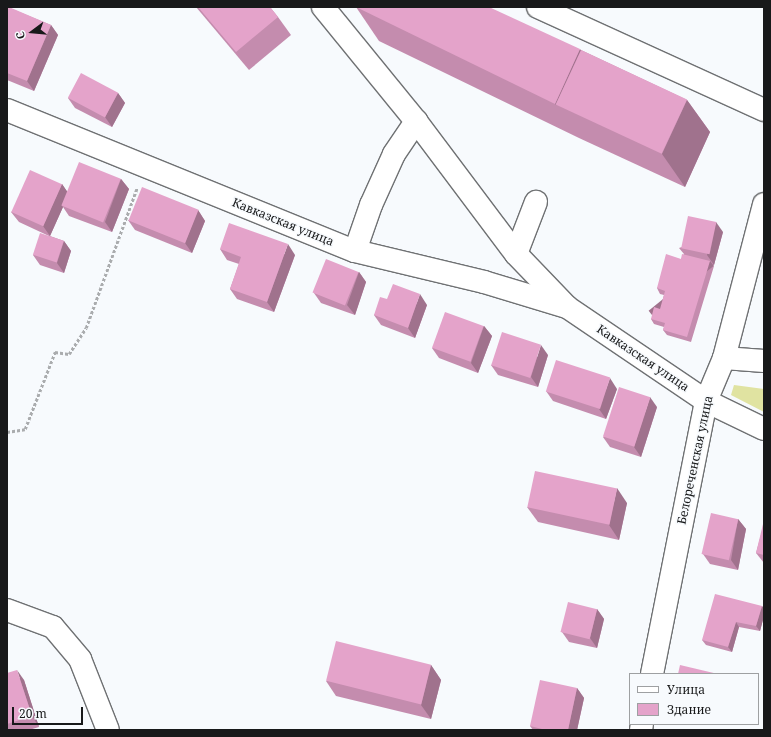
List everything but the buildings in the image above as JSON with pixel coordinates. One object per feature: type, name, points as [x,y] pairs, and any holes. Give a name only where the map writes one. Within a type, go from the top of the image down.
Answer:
[{"type":"street","name":"Кавказская улица","points":[[323,7],[416,121],[516,254],[567,307],[706,401],[764,429]]},
{"type":"street","points":[[538,7],[764,110]]},
{"type":"street","name":"Кавказская улица","points":[[7,110],[355,251],[484,282],[567,307]]},
{"type":"street","points":[[355,251],[370,205],[394,154],[416,121]]},
{"type":"street","points":[[516,254],[536,202]]},
{"type":"street","name":"Белореченская улица","points":[[652,673],[706,401],[724,358],[764,204]]},
{"type":"street","points":[[724,358],[764,361]]},
{"type":"street","points":[[7,610],[53,627],[80,659],[108,730]]},
{"type":"path","points":[[7,432],[25,429],[55,352],[69,354],[86,328],[145,166]]},
{"type":"green space","points":[[734,385],[764,389],[764,412],[731,395]]}]
